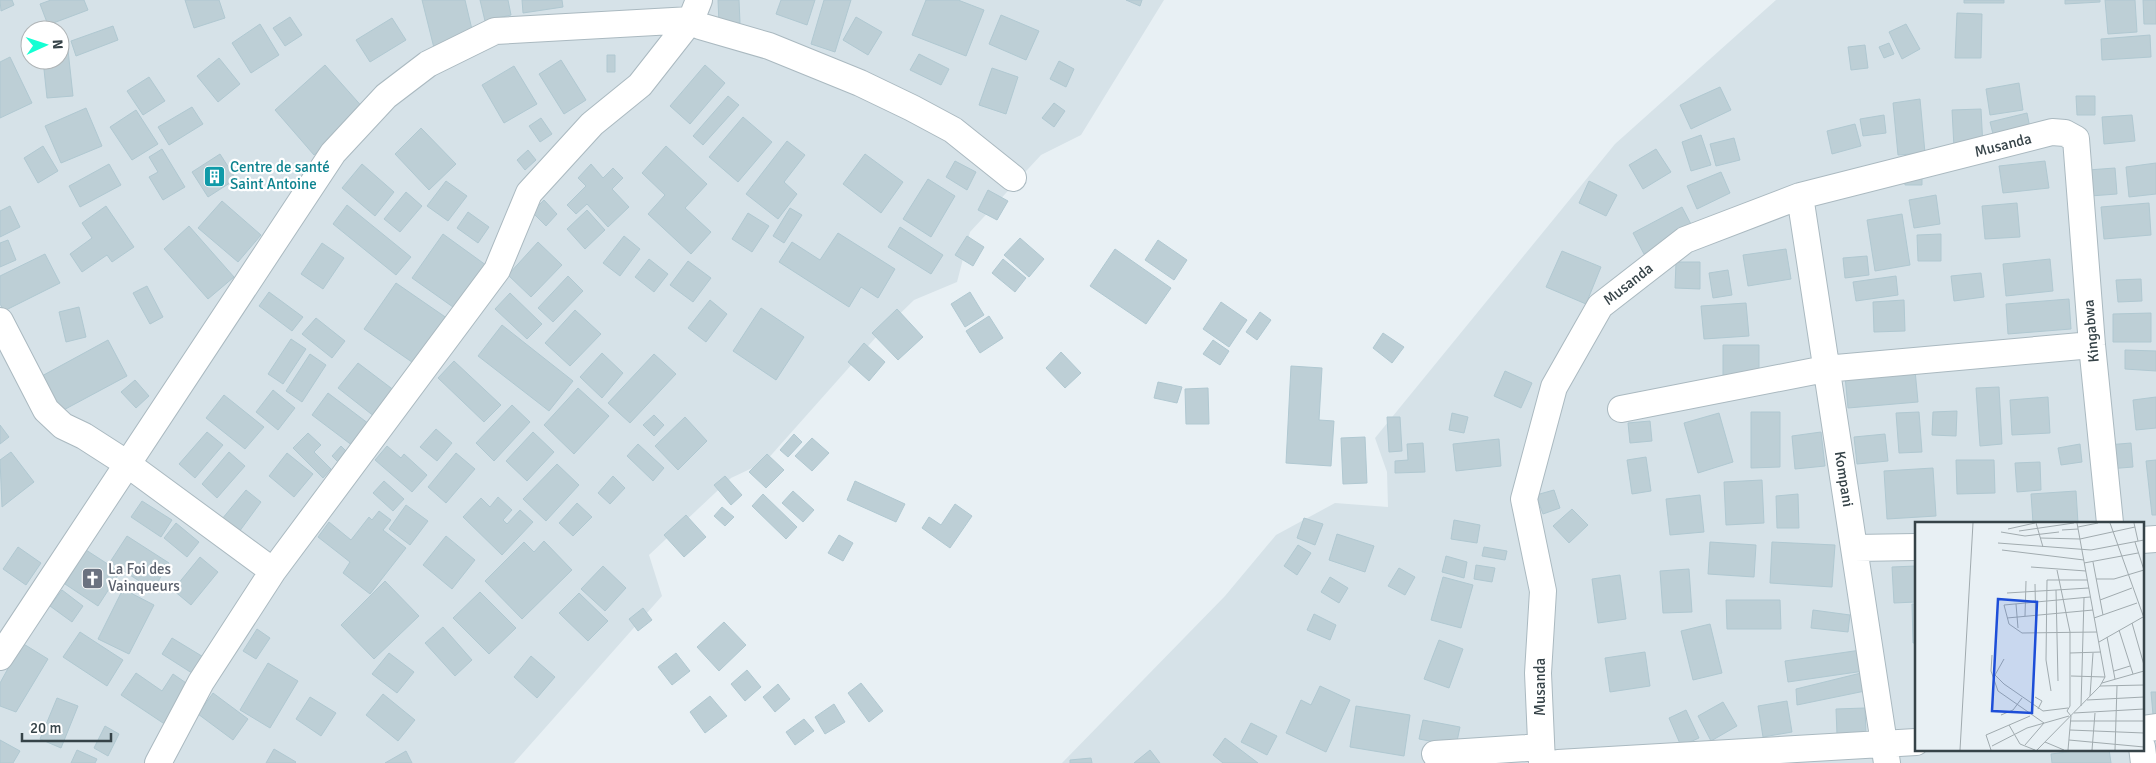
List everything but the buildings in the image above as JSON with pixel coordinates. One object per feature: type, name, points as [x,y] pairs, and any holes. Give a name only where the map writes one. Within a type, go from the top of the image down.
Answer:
[{"type":"street","points":[[695,10],[700,26],[769,46],[860,83],[954,130],[1013,178]]},
{"type":"street","points":[[0,657],[126,463],[333,153],[386,96],[428,64],[495,31],[695,10]]},
{"type":"street","points":[[158,763],[201,682],[273,571],[497,270],[529,193],[592,124],[640,84],[695,10]]},
{"type":"street","name":"Musanda","points":[[1547,758],[1538,673],[1543,591],[1524,499],[1554,388],[1600,306],[1685,240],[1800,196],[2052,132],[2065,133],[2076,139]]},
{"type":"street","name":"Kingabwa","points":[[2076,139],[2092,345],[2110,522]]},
{"type":"street","name":"Kompani","points":[[1800,196],[1825,369],[1855,548],[1886,753]]},
{"type":"street","points":[[0,321],[46,410],[63,426],[84,436],[126,463],[273,571]]},
{"type":"street","points":[[1621,409],[1825,369],[2092,345]]},
{"type":"street","points":[[1855,548],[1915,547]]},
{"type":"street","points":[[1435,754],[1547,758],[1886,753],[1915,742]]},
{"type":"street","points":[[2142,750],[2144,763]]},
{"type":"shaded area","points":[[0,0],[1164,0],[1081,135],[1041,155],[970,232],[957,282],[914,300],[877,336],[765,462],[731,478],[649,555],[662,596],[514,763],[0,763]]},
{"type":"shaded area","points":[[1776,0],[2156,0],[2156,763],[1062,763],[1225,596],[1276,535],[1335,503],[1388,507],[1387,472],[1375,438],[1615,144]]},
{"type":"place","name":"Centre de santé Saint Antoine","points":[[214,176]]},
{"type":"place","name":"La Foi des Vainqueurs","points":[[92,578]]}]
